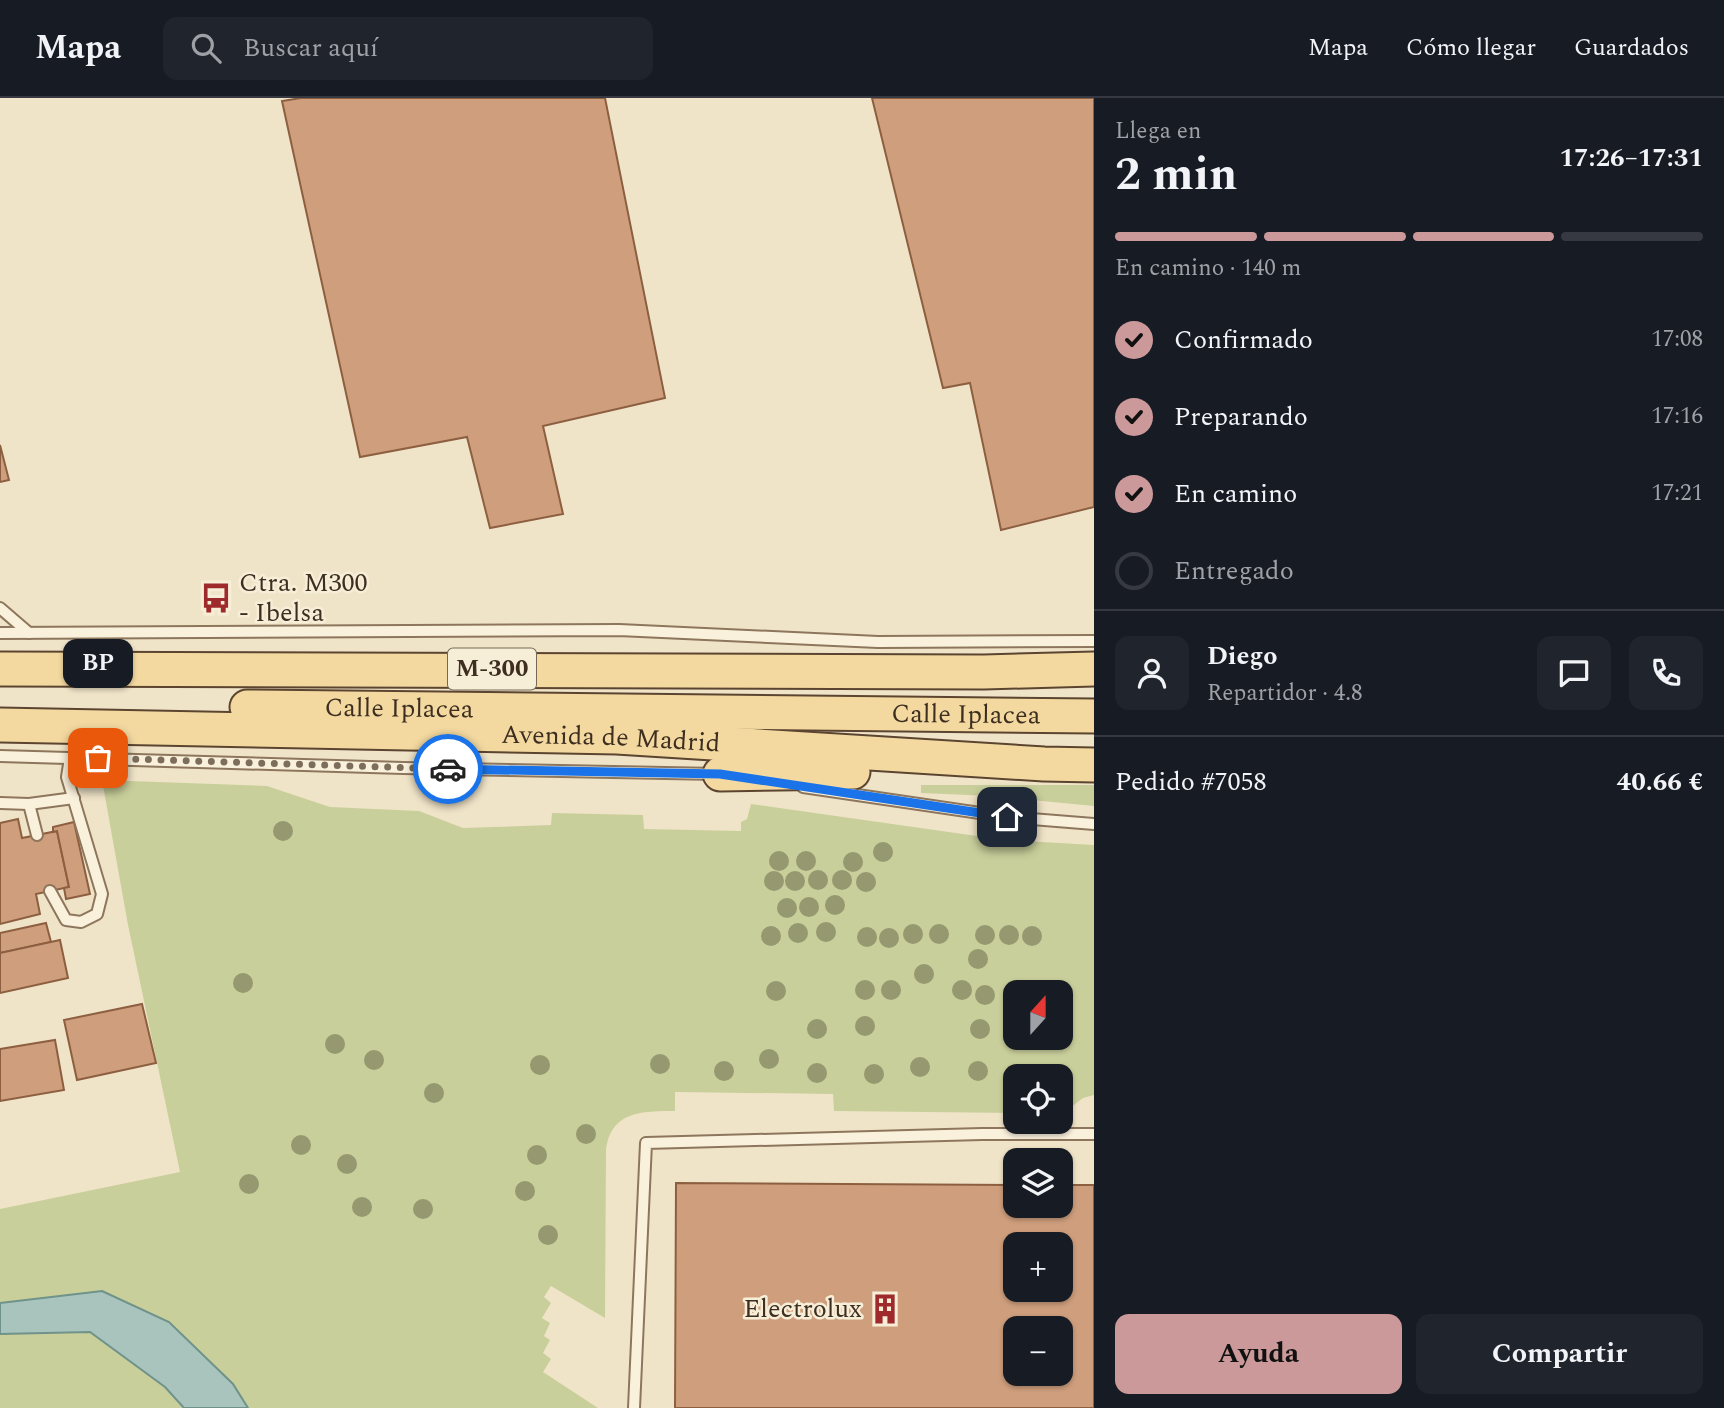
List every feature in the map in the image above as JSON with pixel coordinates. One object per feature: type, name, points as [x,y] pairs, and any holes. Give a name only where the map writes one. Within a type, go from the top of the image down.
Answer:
[{"type":"main road","name":"M-300","points":[[0,668],[984,672],[1094,669]]},
{"type":"main road","name":"Calle Iplacea","points":[[984,672],[1094,675]]},
{"type":"main road","name":"Calle Iplacea","points":[[0,705],[1094,716]]},
{"type":"main road","name":"Avenida de Madrid","points":[[0,725],[617,737],[1094,765]]},
{"type":"main road","points":[[720,774],[920,771],[1044,764]]},
{"type":"lane","points":[[0,608],[29,633]]},
{"type":"lane","points":[[0,634],[619,630],[878,642],[1094,641]]},
{"type":"lane","points":[[0,756],[720,774],[1007,817],[1094,824]]},
{"type":"lane","points":[[50,891],[66,920],[80,922],[97,914],[102,894],[68,777],[70,758]]},
{"type":"lane","points":[[0,803],[29,804],[74,798]]},
{"type":"lane","points":[[29,804],[37,835]]},
{"type":"lane","points":[[634,1408],[646,1143],[982,1134],[1094,1134]]},
{"type":"green space","points":[[102,780],[267,786],[330,807],[419,811],[463,828],[551,825],[552,813],[643,815],[644,829],[741,831],[741,822],[747,819],[751,804],[1005,840],[1094,845],[1094,1095],[1083,1098],[1073,1106],[1073,1064],[1003,1064],[1003,1113],[834,1111],[833,1094],[675,1092],[675,1111],[640,1113],[621,1121],[614,1128],[606,1151],[605,1318],[551,1286],[544,1297],[551,1303],[542,1318],[550,1323],[544,1336],[550,1340],[543,1353],[551,1359],[543,1372],[598,1408],[0,1408],[0,1209],[180,1172],[128,925]]},
{"type":"green space","points":[[921,785],[1094,785],[1094,806],[991,796],[921,793]]},
{"type":"water","points":[[102,1291],[169,1322],[233,1384],[248,1408],[184,1408],[165,1387],[90,1332],[0,1334],[0,1303]]},
{"type":"building","points":[[301,98],[605,98],[665,398],[543,426],[563,514],[490,528],[467,437],[360,457],[282,101]]},
{"type":"building","points":[[872,98],[1094,98],[1094,507],[1001,530],[970,383],[943,388]]},
{"type":"building","points":[[0,445],[9,480],[0,482]]},
{"type":"building","points":[[18,819],[22,838],[57,831],[69,887],[36,894],[40,914],[0,924],[0,823]]},
{"type":"building","points":[[74,822],[90,894],[66,899],[64,888],[69,887],[57,831],[53,832],[53,827]]},
{"type":"building","points":[[46,923],[51,942],[0,953],[0,933]]},
{"type":"building","points":[[60,940],[68,978],[0,993],[0,953]]},
{"type":"building","points":[[142,1004],[156,1063],[77,1080],[64,1020]]},
{"type":"building","points":[[55,1040],[64,1090],[0,1101],[0,1049]]},
{"type":"building","name":"Electrolux","points":[[676,1183],[1003,1185],[1003,1218],[1073,1218],[1073,1185],[1094,1185],[1094,1408],[675,1408]]},
{"type":"way so far","points":[[98,758],[448,769]]},
{"type":"place","name":"Ctra. M300 - Ibelsa","points":[[216,598]]},
{"type":"place","name":"BP","points":[[98,758]]},
{"type":"place","name":"Electrolux","points":[[885,1309]]},
{"type":"route","points":[[448,769],[720,774],[1007,817]]}]
